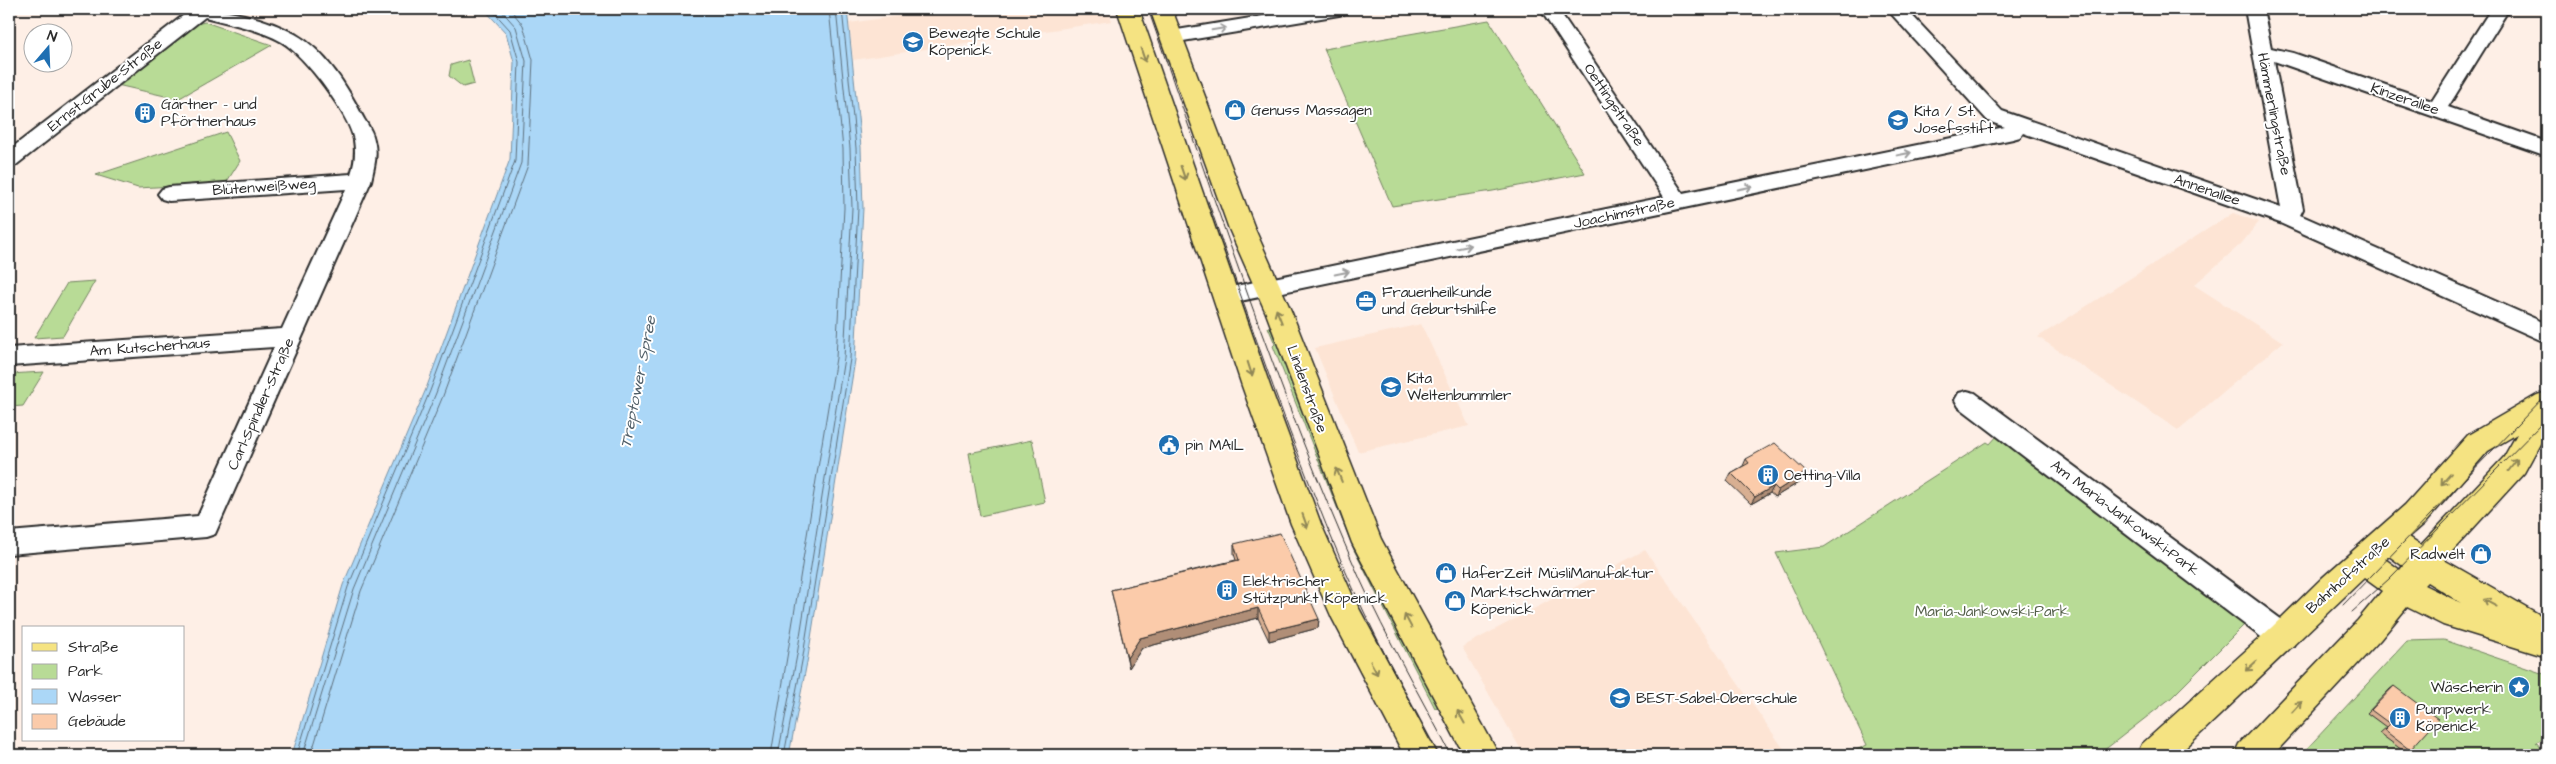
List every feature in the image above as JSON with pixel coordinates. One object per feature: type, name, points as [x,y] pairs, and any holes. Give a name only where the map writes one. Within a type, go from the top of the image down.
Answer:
[{"type":"main road","points":[[1128,9],[1256,386],[1306,524],[1343,608],[1421,755]]},
{"type":"main road","name":"Lindenstraße","points":[[1161,9],[1242,229],[1268,288],[1367,543],[1482,755]]},
{"type":"main road","name":"Bahnhofstraße","points":[[2154,755],[2283,637],[2333,587],[2415,514],[2478,443],[2547,404]]},
{"type":"main road","name":"Bahnhofstraße","points":[[2251,755],[2369,630],[2424,564],[2514,466],[2547,404]]},
{"type":"main road","points":[[2388,539],[2424,564],[2547,636]]},
{"type":"main road","points":[[2363,561],[2402,589],[2443,611],[2547,643]]},
{"type":"street","name":"Carl-Spindler-Straße","points":[[9,543],[206,526],[360,181],[366,159],[364,138],[343,98],[321,66],[289,38],[254,24],[199,9]]},
{"type":"street","name":"Ernst-Grube-Straße","points":[[10,159],[199,9]]},
{"type":"street","points":[[1171,36],[1339,9]]},
{"type":"street","name":"Oettingstraße","points":[[1549,9],[1678,202]]},
{"type":"street","name":"Annenallee","points":[[1896,9],[1995,116],[2288,218],[2547,334]]},
{"type":"street","name":"Hämmerlingstraße","points":[[2254,9],[2292,208],[2288,218]]},
{"type":"street","points":[[2436,110],[2500,9]]},
{"type":"street","name":"Kinzerallee","points":[[2263,52],[2286,57],[2547,149]]},
{"type":"street","name":"Joachimstraße","points":[[1226,296],[2013,132],[2018,125]]},
{"type":"street","name":"Blütenweißweg","points":[[169,194],[360,181]]},
{"type":"street","name":"Am Kutscherhaus","points":[[9,357],[291,337]]},
{"type":"street","name":"Am Maria-Jankowski-Park","points":[[1967,400],[2283,637]]},
{"type":"shaded area","name":"Bewegte Schule Köpenick","points":[[948,9],[1108,9],[1112,21],[853,60],[849,23]]},
{"type":"shaded area","points":[[2233,213],[2259,222],[2241,244],[2194,285],[2283,342],[2178,430],[2038,337]]},
{"type":"shaded area","name":"Kita Weltenbummler","points":[[1421,324],[1469,426],[1358,452],[1315,348]]},
{"type":"shaded area","name":"BEST-Sabel-Oberschule","points":[[1645,550],[1788,755],[1524,755],[1462,647]]},
{"type":"shaded area","points":[[1802,749],[1806,755],[1788,755]]},
{"type":"green space","points":[[1489,20],[1585,173],[1493,191],[1392,206],[1324,49]]},
{"type":"green space","points":[[205,22],[272,45],[178,99],[117,85],[192,25]]},
{"type":"green space","points":[[468,60],[474,84],[463,87],[449,76],[451,65]]},
{"type":"green space","points":[[226,132],[240,161],[226,183],[138,188],[96,175]]},
{"type":"green space","points":[[95,281],[63,336],[34,338],[67,283]]},
{"type":"green space","points":[[1272,326],[1443,705],[1435,708],[1354,550],[1273,346],[1275,344],[1268,327]]},
{"type":"green space","points":[[44,372],[23,406],[9,407],[9,374]]},
{"type":"green space","name":"Maria-Jankowski-Park","points":[[1998,435],[2248,621],[2171,698],[2098,755],[1845,755],[1867,745],[1776,553],[1824,547],[1987,442],[1990,444]]},
{"type":"green space","points":[[1032,440],[1045,502],[980,516],[969,453]]},
{"type":"green space","points":[[2444,640],[2547,675],[2547,703],[2541,706],[2542,714],[2547,720],[2547,737],[2536,742],[2547,755],[2301,755],[2407,641]]},
{"type":"water","name":"Treptower Spree","points":[[484,9],[847,9],[861,147],[863,208],[855,360],[808,657],[789,755],[292,755],[343,585],[426,389],[510,159],[514,62],[506,33]]},
{"type":"building","name":"Oetting-Villa","points":[[1775,443],[1806,472],[1778,490],[1774,486],[1755,497],[1731,473],[1749,463],[1746,459]]},
{"type":"building","name":"Elektrischer Stützpunkt Köpenick","points":[[1280,533],[1319,619],[1269,631],[1258,608],[1140,638],[1127,658],[1111,590],[1239,560],[1234,544]]},
{"type":"building","name":"Pumpwerk Köpenick","points":[[2394,686],[2438,719],[2410,750],[2384,730],[2390,724],[2371,710]]},
{"type":"tram line","points":[[1148,9],[1248,296],[1330,509],[1370,601],[1451,755]]},
{"type":"tram line","points":[[1208,201],[1273,387],[1326,524],[1365,613],[1429,739]]},
{"type":"tram line","points":[[2343,605],[2547,394]]},
{"type":"tram line","points":[[2352,612],[2389,579],[2547,418]]},
{"type":"place","name":"Bewegte Schule Köpenick","points":[[913,42]]},
{"type":"place","name":"Genuss Massagen","points":[[1235,110]]},
{"type":"place","name":"Gärtner - und Pförtnerhaus","points":[[145,113]]},
{"type":"place","name":"Kita / St. Josefsstift","points":[[1898,120]]},
{"type":"place","name":"Frauenheilkunde und Geburtshilfe","points":[[1366,301]]},
{"type":"place","name":"Kita Weltenbummler","points":[[1391,387]]},
{"type":"place","name":"pin MAIL","points":[[1169,445]]},
{"type":"place","name":"Oetting-Villa","points":[[1768,475]]},
{"type":"place","name":"Radwelt","points":[[2481,554]]},
{"type":"place","name":"HaferZeit MüsliManufaktur","points":[[1446,573]]},
{"type":"place","name":"Elektrischer Stützpunkt Köpenick","points":[[1227,590]]},
{"type":"place","name":"Marktschwärmer Köpenick","points":[[1455,601]]},
{"type":"place","name":"Wäscherin","points":[[2519,687]]},
{"type":"place","name":"BEST-Sabel-Oberschule","points":[[1620,698]]},
{"type":"place","name":"Pumpwerk Köpenick","points":[[2400,718]]}]
